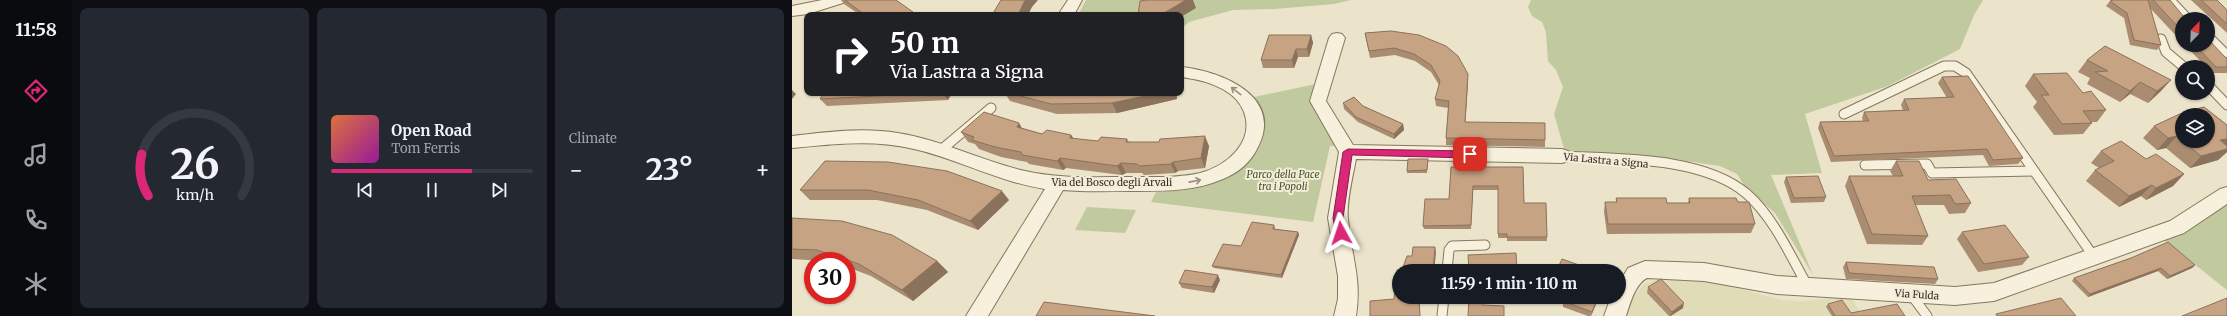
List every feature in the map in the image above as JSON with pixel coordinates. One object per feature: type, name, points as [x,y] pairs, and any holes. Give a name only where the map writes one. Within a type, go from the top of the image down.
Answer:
[{"type":"street","points":[[792,11],[822,6],[838,0]]},
{"type":"street","points":[[1068,12],[1075,0]]},
{"type":"street","points":[[2168,0],[2179,12]]},
{"type":"street","points":[[1337,38],[1318,101],[1348,152],[1338,218],[1348,276],[1348,299],[1345,316]]},
{"type":"street","points":[[2215,47],[2227,58]]},
{"type":"street","name":"Via del Bosco degli Arvali","points":[[794,142],[852,137],[883,137],[918,143],[1010,174],[1058,183],[1187,182],[1215,175],[1236,162],[1249,149],[1255,134],[1256,120],[1252,109],[1236,92],[1219,81],[1200,74],[1184,72]]},
{"type":"street","name":"Via Lastra a Signa","points":[[1348,152],[1562,156]]},
{"type":"street","points":[[977,316],[1058,183]]},
{"type":"street","name":"Via Fulda","points":[[1615,316],[1621,298],[1636,274],[1645,269],[1704,272],[1777,285],[1910,294],[1968,296],[1994,292],[2177,227],[2227,194]]},
{"type":"lane","points":[[2161,39],[2161,45],[2166,52],[2176,60]]},
{"type":"lane","points":[[1844,114],[1944,66],[1955,66],[1966,73],[2094,256]]},
{"type":"lane","points":[[2215,92],[2227,105]]},
{"type":"lane","points":[[941,150],[991,108]]},
{"type":"lane","name":"Via Lastra a Signa","points":[[1562,156],[1663,164],[1710,173],[1729,181],[1748,194],[1755,203],[1784,243],[1808,287]]},
{"type":"lane","points":[[1865,165],[1927,164],[1932,173],[2034,171]]},
{"type":"lane","points":[[1448,264],[1449,250],[1452,246],[1485,245]]},
{"type":"lane","points":[[1910,294],[1927,316]]},
{"type":"lane","points":[[1442,316],[1443,304]]},
{"type":"shaded area","points":[[1675,277],[1704,279],[1781,300],[1801,301],[1851,297],[1863,316],[1623,316],[1633,297],[1644,284],[1655,280]]},
{"type":"green space","points":[[1086,0],[1351,0],[1334,4],[1274,9],[1233,10],[1189,22],[1184,26],[1184,12],[1080,12]]},
{"type":"green space","points":[[1531,0],[1983,0],[1974,15],[1960,49],[1888,86],[1805,114],[1822,173],[1771,175],[1813,275],[1775,213],[1746,188],[1737,174],[1720,166],[1693,162],[1565,152],[1554,114],[1563,87],[1556,70],[1548,61],[1546,32],[1542,22],[1532,16],[1528,7]]},
{"type":"green space","name":"Parco della Pace tra i Popoli","points":[[1316,84],[1311,99],[1336,146],[1330,146],[1313,222],[1151,202],[1156,192],[1179,191],[1196,188],[1223,180],[1251,159],[1258,150],[1264,129],[1262,117],[1254,97]]},
{"type":"green space","points":[[2227,203],[2227,290],[2164,240]]},
{"type":"green space","points":[[1087,207],[1136,210],[1125,233],[1075,230]]},
{"type":"building","points":[[845,0],[896,0],[913,12],[861,12]]},
{"type":"building","points":[[1001,0],[1025,0],[1019,12],[994,12]]},
{"type":"building","points":[[1186,0],[1166,12],[1138,12],[1140,1]]},
{"type":"building","points":[[2148,0],[2161,45],[2134,40],[2127,13],[2110,1]]},
{"type":"building","points":[[2153,0],[2170,0],[2180,12],[2175,12],[2175,24]]},
{"type":"building","points":[[2201,0],[2217,0],[2227,10],[2227,24],[2215,12]]},
{"type":"building","points":[[1391,31],[1419,35],[1446,46],[1458,56],[1468,74],[1465,122],[1545,123],[1545,140],[1446,138],[1449,101],[1435,99],[1440,81],[1431,65],[1414,54],[1394,48],[1369,51],[1365,33]]},
{"type":"building","points":[[1269,35],[1311,35],[1307,49],[1296,49],[1292,60],[1261,60]]},
{"type":"building","points":[[2105,46],[2171,80],[2157,91],[2140,82],[2130,91],[2095,72],[2108,71],[2087,60]]},
{"type":"building","points":[[2215,46],[2227,58],[2227,67],[2216,67],[2215,60],[2209,60],[2202,52],[2215,52]]},
{"type":"building","points":[[2067,73],[2083,93],[2091,91],[2106,110],[2083,111],[2092,123],[2062,124],[2041,95],[2049,95],[2033,74]]},
{"type":"building","points":[[1968,76],[2023,158],[1993,160],[1987,149],[1834,156],[1820,122],[1869,121],[1864,112],[1909,110],[1904,99],[1954,97],[1942,77]]},
{"type":"building","points":[[822,96],[877,96],[820,99]]},
{"type":"building","points":[[1020,96],[1144,96],[1112,103],[1051,104]]},
{"type":"building","points":[[1354,97],[1363,106],[1403,124],[1394,134],[1356,117],[1343,103]]},
{"type":"building","points":[[984,112],[1019,123],[1017,127],[1042,134],[1047,130],[1071,135],[1070,138],[1098,141],[1101,137],[1127,139],[1126,142],[1159,142],[1160,139],[1205,136],[1201,158],[1173,162],[1171,164],[1139,166],[1137,164],[1121,163],[1117,166],[1060,158],[1057,161],[1022,155],[1021,152],[995,147],[972,140],[974,137],[961,132]]},
{"type":"building","points":[[2175,116],[2175,136],[2168,138],[2154,126]]},
{"type":"building","points":[[2215,116],[2227,125],[2227,139],[2220,140],[2227,146],[2227,149],[2201,156],[2191,148],[2215,148]]},
{"type":"building","points":[[2121,141],[2146,159],[2156,154],[2184,174],[2156,188],[2152,185],[2129,196],[2095,170],[2114,161],[2101,151]]},
{"type":"building","points":[[1408,159],[1428,159],[1427,170],[1407,171]]},
{"type":"building","points":[[825,161],[888,162],[947,171],[1002,191],[970,221],[918,200],[868,190],[800,190]]},
{"type":"building","points":[[1896,161],[1919,161],[1928,180],[1956,179],[1971,203],[1955,204],[1950,195],[1912,196],[1928,236],[1872,234],[1849,176],[1903,176]]},
{"type":"building","points":[[1451,167],[1523,167],[1524,203],[1546,203],[1547,237],[1507,237],[1507,234],[1498,234],[1498,186],[1473,186],[1471,225],[1423,226],[1425,199],[1449,199]]},
{"type":"building","points":[[1818,176],[1826,197],[1794,198],[1786,177]]},
{"type":"building","points":[[1616,198],[1666,198],[1667,203],[1690,203],[1689,198],[1736,198],[1738,202],[1749,202],[1755,224],[1608,224],[1605,202],[1617,202]]},
{"type":"building","points":[[792,218],[842,221],[892,235],[937,261],[902,290],[856,263],[856,252],[823,252],[817,250],[792,249]]},
{"type":"building","points":[[1252,222],[1274,225],[1273,229],[1298,232],[1281,275],[1212,266],[1223,244],[1241,246]]},
{"type":"building","points":[[2005,225],[2029,257],[1984,264],[1962,232]]},
{"type":"building","points":[[2168,242],[2195,265],[2170,276],[2161,268],[2090,294],[2074,278],[2131,258]]},
{"type":"building","points":[[1413,247],[1435,247],[1434,264],[1404,264],[1407,256],[1412,256]]},
{"type":"building","points":[[1516,253],[1517,264],[1469,264],[1468,255]]},
{"type":"building","points":[[1562,259],[1576,264],[1560,264]]},
{"type":"building","points":[[1846,262],[1934,267],[1938,279],[1849,273]]},
{"type":"building","points":[[1185,270],[1218,275],[1212,287],[1179,283]]},
{"type":"building","points":[[1661,279],[1684,303],[1672,312],[1648,287]]},
{"type":"building","points":[[2061,298],[2076,316],[1997,316],[1996,314]]},
{"type":"building","points":[[2227,298],[2227,316],[2182,316]]},
{"type":"building","points":[[1392,299],[1392,304],[1419,304],[1420,316],[1370,316],[1370,301]]},
{"type":"building","points":[[1842,300],[1851,313],[1897,304],[1905,316],[1835,316],[1828,304]]},
{"type":"building","points":[[1044,302],[1155,316],[1036,316]]},
{"type":"building","points":[[1469,304],[1504,306],[1504,316],[1468,316]]},
{"type":"building","points":[[1571,304],[1595,304],[1592,312]]},
{"type":"route","points":[[1341,233],[1338,218],[1348,152],[1470,154]]}]
